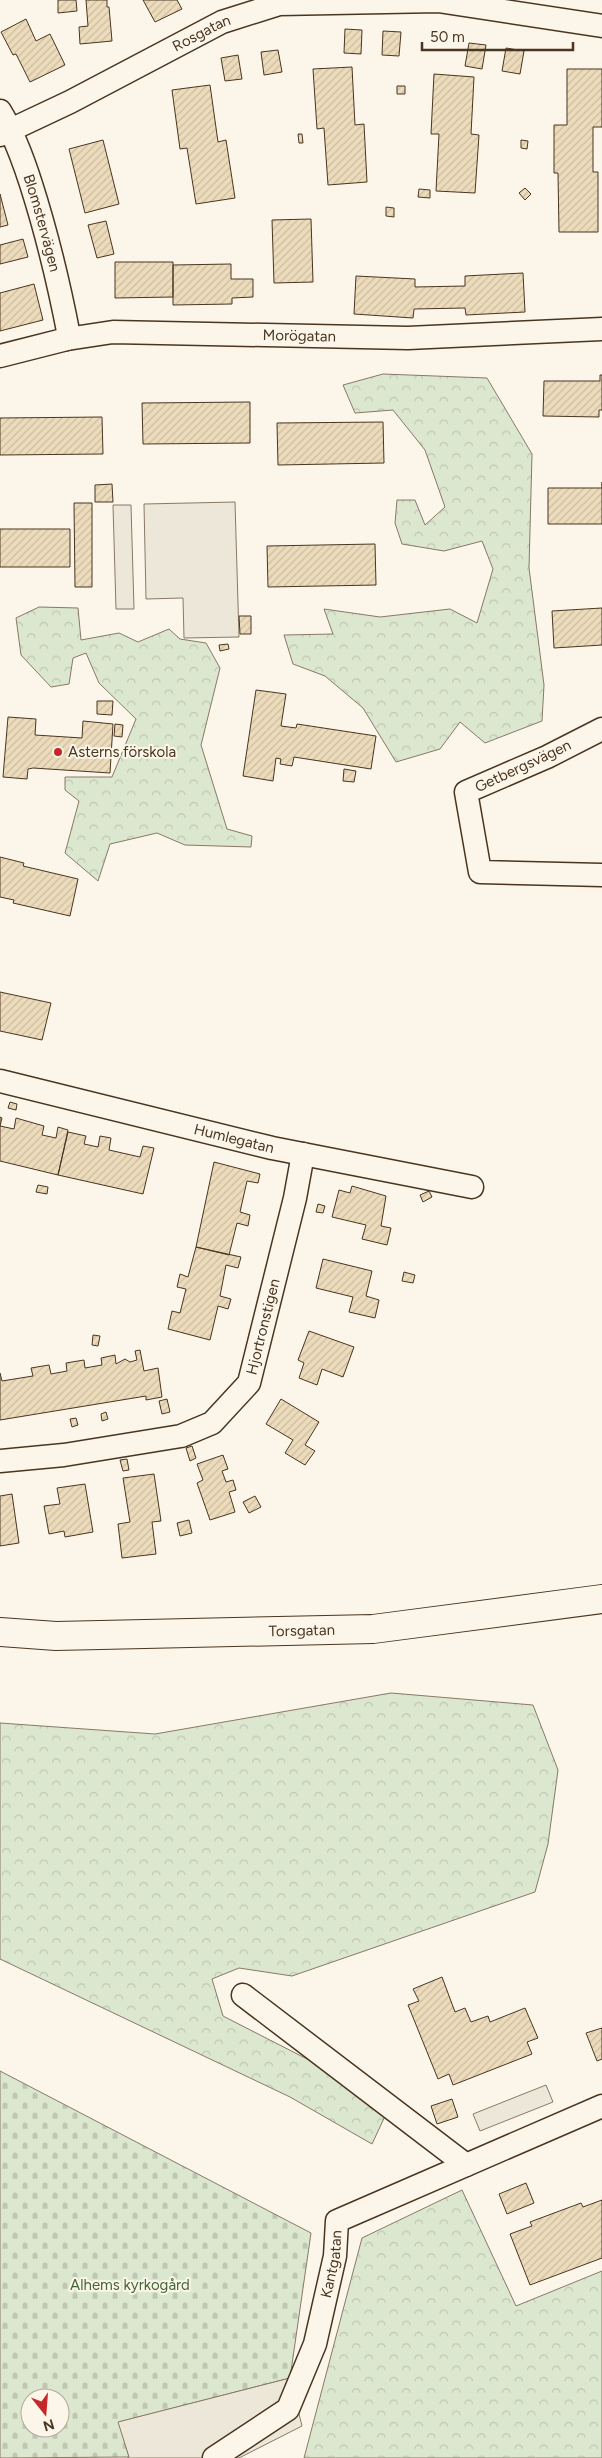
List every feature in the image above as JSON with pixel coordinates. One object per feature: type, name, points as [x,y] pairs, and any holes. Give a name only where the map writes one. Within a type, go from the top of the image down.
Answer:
[{"type":"main road","name":"Torsgatan","points":[[0,1632],[56,1636],[373,1629],[602,1599]]},
{"type":"street","name":"Rosgatan","points":[[6,133],[222,22],[279,4],[438,1],[602,26]]},
{"type":"street","name":"Blomstervägen","points":[[0,111],[6,133],[46,231],[69,336],[67,339]]},
{"type":"street","name":"Morögatan","points":[[0,356],[67,339],[113,332],[408,338],[602,329]]},
{"type":"street","name":"Getbergsvägen","points":[[602,729],[547,757],[466,792],[480,872],[602,875]]},
{"type":"street","name":"Humlegatan","points":[[0,1080],[303,1154],[472,1187]]},
{"type":"street","name":"Hjortronstigen","points":[[0,1461],[64,1456],[181,1436],[212,1423],[225,1410],[249,1383],[295,1198],[303,1154]]},
{"type":"street","points":[[244,1995],[466,2165]]},
{"type":"street","name":"Kantgatan","points":[[214,2458],[288,2409],[315,2344],[335,2256],[337,2221],[602,2106]]},
{"type":"green space","points":[[383,374],[487,378],[532,454],[529,568],[544,685],[542,721],[485,743],[460,722],[440,749],[396,762],[363,708],[325,676],[293,664],[284,635],[333,634],[324,609],[380,617],[450,609],[477,623],[493,569],[482,541],[444,551],[402,544],[395,523],[397,500],[415,500],[425,525],[445,507],[425,450],[393,410],[355,413],[343,385]]},
{"type":"green space","points":[[39,607],[78,608],[81,640],[119,633],[138,642],[169,629],[180,639],[206,643],[220,668],[201,745],[227,829],[252,836],[251,847],[185,845],[157,833],[110,844],[98,881],[65,853],[79,801],[65,790],[65,777],[112,777],[136,719],[99,683],[86,653],[73,658],[69,684],[51,687],[21,655],[16,618]]},
{"type":"green space","points":[[391,1693],[533,1705],[558,1770],[548,1844],[535,1892],[292,1976],[239,1968],[212,1979],[223,2016],[309,2060],[386,2114],[372,2144],[290,2097],[0,1959],[0,1723],[155,1734]]},
{"type":"green space","name":"Alhems kyrkogård","points":[[0,2071],[311,2233],[290,2378],[119,2422],[129,2457],[0,2458]]},
{"type":"green space","points":[[462,2190],[516,2306],[602,2271],[602,2458],[304,2458],[362,2238]]},
{"type":"shaded area","points":[[235,502],[239,637],[184,638],[183,598],[146,599],[144,504]]},
{"type":"shaded area","points":[[113,505],[131,505],[134,609],[116,609]]},
{"type":"shaded area","points":[[546,2085],[553,2102],[480,2131],[473,2114]]},
{"type":"shaded area","points":[[290,2378],[302,2426],[239,2458],[127,2458],[129,2457],[118,2422]]},
{"type":"building","points":[[58,0],[76,0],[77,11],[58,13]]},
{"type":"building","points":[[86,0],[107,0],[112,41],[80,44],[79,27],[88,26]]},
{"type":"building","points":[[143,0],[177,0],[182,9],[155,22]]},
{"type":"building","points":[[26,19],[36,41],[50,34],[65,65],[30,82],[16,54],[13,55],[1,32]]},
{"type":"building","points":[[345,29],[362,30],[361,54],[344,53]]},
{"type":"building","points":[[383,31],[401,32],[399,56],[382,55]]},
{"type":"building","points":[[469,43],[486,45],[482,69],[465,66]]},
{"type":"building","points":[[506,48],[524,51],[520,74],[502,71]]},
{"type":"building","points":[[278,50],[282,72],[264,75],[261,52]]},
{"type":"building","points":[[238,55],[242,79],[225,81],[221,58]]},
{"type":"building","points":[[352,67],[355,125],[364,124],[367,182],[328,185],[324,128],[317,129],[313,69]]},
{"type":"building","points":[[567,69],[602,69],[602,127],[593,127],[593,172],[598,172],[598,232],[559,232],[558,173],[554,173],[554,125],[567,125]]},
{"type":"building","points":[[434,74],[474,77],[471,134],[479,135],[475,193],[436,191],[439,134],[431,134]]},
{"type":"building","points":[[210,85],[218,142],[226,140],[235,198],[196,204],[187,148],[180,149],[172,90]]},
{"type":"building","points":[[397,86],[405,86],[405,94],[397,94]]},
{"type":"building","points":[[298,134],[302,134],[303,143],[299,143]]},
{"type":"building","points":[[103,140],[119,204],[85,213],[69,149]]},
{"type":"building","points":[[521,140],[528,141],[527,149],[521,148]]},
{"type":"building","points":[[525,188],[531,194],[525,200],[519,193]]},
{"type":"building","points":[[419,189],[430,190],[430,198],[418,197]]},
{"type":"building","points":[[0,194],[8,225],[0,227]]},
{"type":"building","points":[[386,207],[394,208],[394,217],[386,216]]},
{"type":"building","points":[[311,219],[313,282],[274,283],[272,220]]},
{"type":"building","points":[[106,221],[114,254],[97,258],[88,225]]},
{"type":"building","points":[[23,239],[28,257],[0,264],[0,245]]},
{"type":"building","points":[[115,262],[173,262],[173,297],[115,298]]},
{"type":"building","points":[[231,264],[231,279],[253,279],[253,297],[232,298],[232,304],[173,305],[173,265]]},
{"type":"building","points":[[523,273],[525,312],[466,315],[465,308],[414,309],[413,318],[354,314],[356,276],[415,279],[415,287],[465,286],[465,276]]},
{"type":"building","points":[[34,284],[43,320],[0,331],[0,293]]},
{"type":"building","points":[[600,375],[602,375],[602,410],[599,410],[599,417],[543,416],[544,381],[600,381]]},
{"type":"building","points":[[250,402],[250,443],[143,444],[142,403]]},
{"type":"building","points":[[102,417],[103,454],[0,455],[0,418]]},
{"type":"building","points":[[383,422],[384,463],[278,465],[277,423]]},
{"type":"building","points":[[112,484],[113,502],[95,502],[95,485]]},
{"type":"building","points":[[548,488],[602,488],[602,524],[548,524]]},
{"type":"building","points":[[74,503],[92,503],[92,587],[75,587]]},
{"type":"building","points":[[0,529],[70,529],[70,567],[0,567]]},
{"type":"building","points":[[375,544],[376,585],[268,587],[267,546]]},
{"type":"building","points":[[602,608],[602,645],[554,648],[552,611]]},
{"type":"building","points":[[239,616],[251,616],[251,634],[240,634]]},
{"type":"building","points":[[228,644],[229,649],[220,651],[219,645]]},
{"type":"building","points":[[256,690],[286,694],[281,726],[296,728],[297,724],[376,736],[371,769],[294,757],[292,766],[280,764],[281,759],[276,758],[273,781],[243,776]]},
{"type":"building","points":[[97,701],[113,701],[112,715],[97,714]]},
{"type":"building","name":"Asterns förskola","points":[[8,717],[36,719],[35,735],[82,738],[83,721],[113,724],[110,773],[33,768],[28,769],[27,779],[3,777]]},
{"type":"building","points":[[115,724],[123,725],[122,737],[114,736]]},
{"type":"building","points":[[344,769],[356,771],[354,782],[343,781]]},
{"type":"building","points":[[0,857],[24,863],[23,866],[78,879],[70,916],[13,903],[14,900],[0,897]]},
{"type":"building","points":[[0,992],[51,1003],[42,1040],[0,1031]]},
{"type":"building","points":[[10,1102],[17,1104],[16,1110],[8,1108]]},
{"type":"building","points":[[16,1118],[44,1126],[42,1135],[56,1138],[58,1127],[68,1130],[58,1175],[0,1161],[0,1126],[14,1129]]},
{"type":"building","points":[[68,1132],[86,1136],[84,1144],[98,1147],[100,1136],[111,1138],[109,1150],[140,1157],[143,1146],[154,1148],[143,1194],[58,1175]]},
{"type":"building","points":[[214,1162],[260,1174],[258,1183],[247,1181],[240,1212],[250,1215],[248,1226],[237,1223],[229,1255],[196,1247]]},
{"type":"building","points":[[38,1185],[48,1187],[47,1194],[36,1192]]},
{"type":"building","points":[[352,1186],[386,1196],[381,1226],[391,1228],[387,1245],[362,1239],[366,1225],[332,1217],[339,1190],[350,1193]]},
{"type":"building","points":[[429,1191],[432,1197],[423,1202],[420,1195]]},
{"type":"building","points":[[318,1204],[325,1206],[323,1213],[316,1212]]},
{"type":"building","points":[[196,1247],[241,1257],[238,1268],[226,1265],[220,1296],[231,1299],[228,1309],[218,1306],[210,1340],[168,1329],[172,1311],[180,1313],[186,1289],[177,1287],[180,1274],[188,1277]]},
{"type":"building","points":[[323,1259],[372,1271],[366,1296],[379,1300],[375,1318],[349,1312],[353,1297],[316,1288]]},
{"type":"building","points":[[404,1272],[415,1275],[413,1283],[402,1281]]},
{"type":"building","points":[[309,1331],[354,1347],[343,1377],[322,1369],[317,1385],[299,1378],[304,1363],[298,1360]]},
{"type":"building","points":[[93,1335],[100,1336],[98,1346],[92,1345]]},
{"type":"building","points":[[140,1350],[144,1371],[158,1368],[162,1397],[146,1400],[146,1396],[0,1420],[0,1373],[2,1381],[33,1376],[31,1368],[49,1365],[51,1374],[67,1371],[66,1363],[84,1360],[85,1368],[102,1365],[101,1358],[115,1355],[116,1364],[125,1359],[130,1362],[137,1360],[135,1351]]},
{"type":"building","points":[[167,1399],[170,1412],[162,1414],[159,1401]]},
{"type":"building","points":[[281,1399],[319,1422],[305,1445],[315,1451],[305,1465],[285,1453],[293,1440],[266,1424]]},
{"type":"building","points":[[106,1412],[108,1419],[102,1421],[101,1414]]},
{"type":"building","points":[[76,1418],[78,1425],[72,1427],[70,1419]]},
{"type":"building","points":[[192,1446],[196,1458],[190,1461],[186,1448]]},
{"type":"building","points":[[223,1455],[228,1469],[222,1471],[226,1482],[233,1480],[236,1490],[229,1492],[235,1512],[210,1520],[197,1483],[203,1480],[197,1464]]},
{"type":"building","points":[[127,1459],[129,1470],[123,1471],[120,1460]]},
{"type":"building","points":[[154,1474],[161,1521],[152,1522],[156,1554],[122,1558],[118,1524],[130,1522],[123,1478]]},
{"type":"building","points":[[85,1484],[93,1532],[65,1537],[64,1531],[49,1534],[44,1506],[60,1504],[57,1488]]},
{"type":"building","points":[[12,1494],[19,1543],[0,1546],[0,1496]]},
{"type":"building","points":[[255,1496],[261,1507],[249,1513],[243,1502]]},
{"type":"building","points":[[189,1520],[192,1533],[180,1536],[177,1523]]},
{"type":"building","points":[[442,1977],[455,2012],[465,2008],[471,2022],[488,2016],[490,2022],[525,2008],[538,2038],[527,2042],[532,2054],[453,2085],[449,2074],[438,2079],[408,2005],[419,2001],[413,1989]]},
{"type":"building","points":[[602,2028],[602,2059],[597,2061],[586,2033]]},
{"type":"building","points":[[452,2099],[458,2117],[437,2124],[431,2106]]},
{"type":"building","points":[[526,2183],[534,2203],[507,2214],[499,2194]]},
{"type":"building","points":[[602,2200],[602,2258],[530,2285],[510,2234],[532,2226],[530,2222],[581,2203],[583,2207]]},
{"type":"place","name":"Asterns förskola","points":[[58,752]]}]
